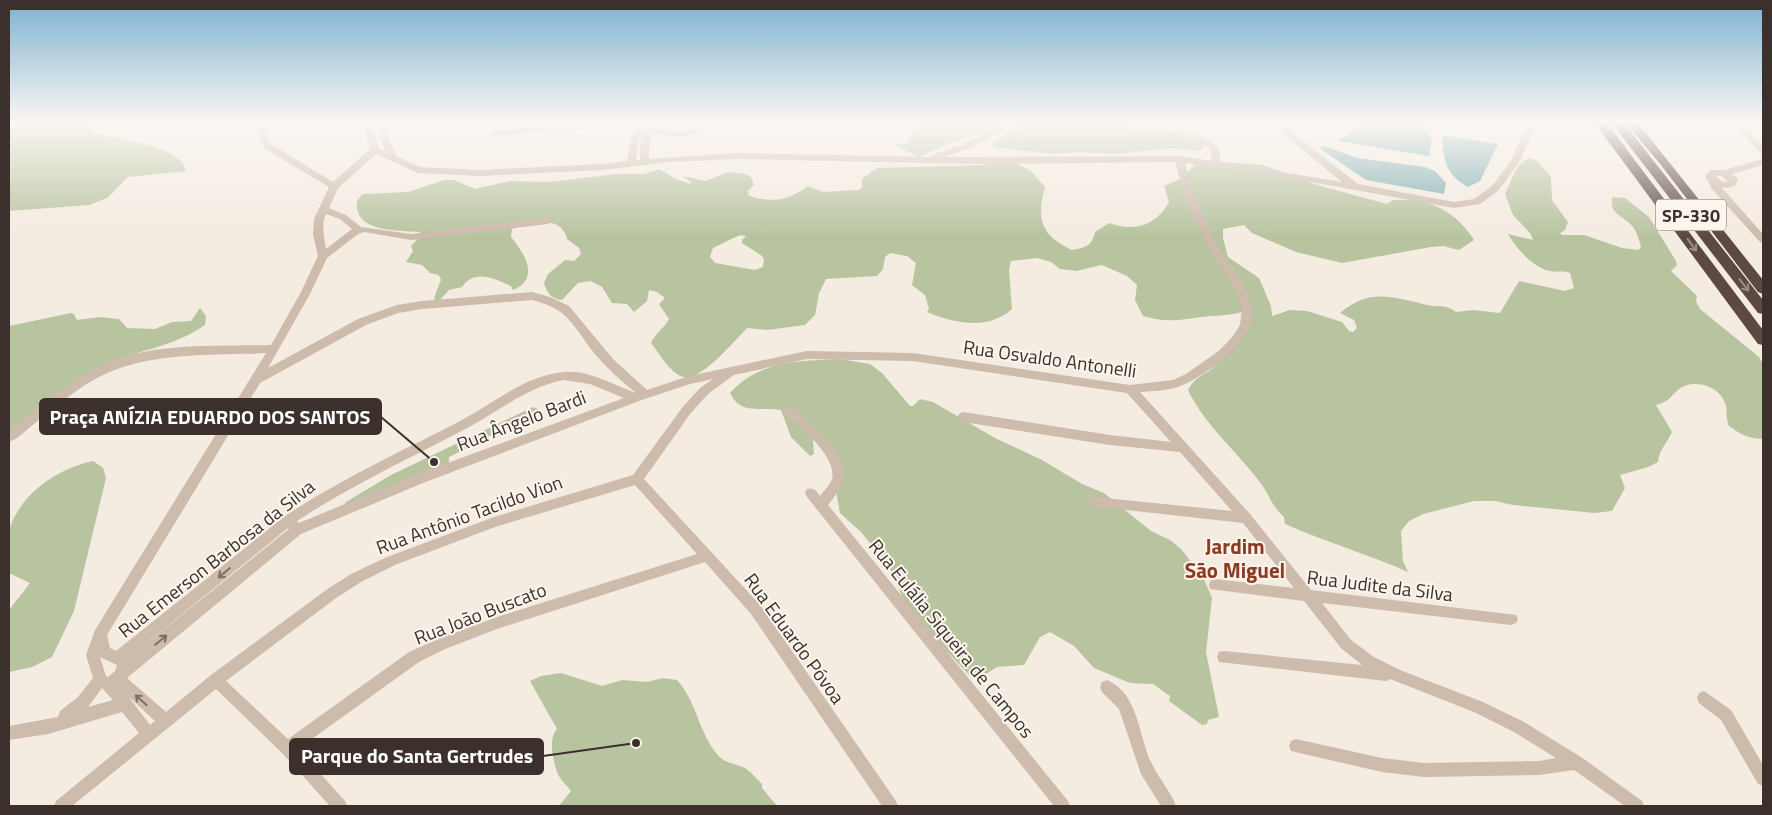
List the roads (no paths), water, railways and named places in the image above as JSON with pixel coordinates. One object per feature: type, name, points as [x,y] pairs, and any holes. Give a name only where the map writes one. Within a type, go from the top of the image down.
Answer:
[{"type":"highway","points":[[1630,160],[1763,340]]},
{"type":"highway","name":"SP-330","points":[[1647,160],[1763,309]]},
{"type":"highway","name":"SP-330","points":[[1663,160],[1763,289]]},
{"type":"street","points":[[291,160],[334,186]]},
{"type":"street","points":[[323,256],[318,234],[322,209],[334,186],[364,160]]},
{"type":"street","points":[[397,160],[424,171],[480,173],[674,160]]},
{"type":"street","points":[[927,160],[1078,160]]},
{"type":"street","name":"Rua Osvaldo Antonelli","points":[[737,369],[807,355],[914,357],[1130,389],[1174,384],[1190,377],[1224,353],[1238,339],[1245,325],[1246,309],[1241,290],[1214,248],[1190,196],[1179,160]]},
{"type":"street","points":[[1189,160],[1216,163],[1438,204],[1472,204],[1484,198],[1497,186],[1513,160]]},
{"type":"street","points":[[1321,160],[1357,188]]},
{"type":"street","points":[[1763,162],[1724,173],[1713,172],[1710,174],[1715,187],[1763,240]]},
{"type":"street","points":[[1723,195],[1729,185],[1733,183],[1733,179],[1724,173]]},
{"type":"street","points":[[1711,178],[1717,183],[1729,185]]},
{"type":"street","points":[[322,209],[343,217],[359,230]]},
{"type":"street","points":[[148,733],[125,704],[93,655],[100,634],[256,380],[305,294],[323,256],[359,230],[372,229],[411,237],[431,237],[548,221]]},
{"type":"street","points":[[256,380],[362,322],[397,309],[422,305],[532,296],[547,299],[566,308],[610,363],[640,396]]},
{"type":"street","points":[[9,437],[92,376],[123,362],[172,354],[272,349]]},
{"type":"street","points":[[637,479],[686,411],[704,390],[737,369]]},
{"type":"street","name":"Rua Ângelo Bardi","points":[[293,525],[640,396],[689,380],[737,369]]},
{"type":"street","name":"Rua Emerson Barbosa da Silva","points":[[293,525],[117,658],[105,665],[109,679],[293,525],[333,490],[469,421],[544,379],[566,376],[585,378],[640,396]]},
{"type":"street","points":[[689,380],[704,390]]},
{"type":"street","points":[[1130,389],[1246,518],[1346,644],[1369,662],[1396,675],[1478,707],[1519,727],[1576,762],[1637,806]]},
{"type":"street","points":[[789,411],[820,438],[836,465],[839,476],[836,484],[820,505]]},
{"type":"street","points":[[963,417],[1110,440],[1183,448]]},
{"type":"street","name":"Rua Eduardo Póvoa","points":[[637,479],[756,610],[891,806]]},
{"type":"street","name":"Rua Antônio Tacildo Vion","points":[[61,806],[148,733],[331,594],[390,561],[494,522],[637,479]]},
{"type":"street","name":"Rua Eulália Siqueira de Campos","points":[[811,493],[1063,806]]},
{"type":"street","points":[[1095,502],[1246,518]]},
{"type":"street","name":"Rua João Buscato","points":[[287,748],[414,657],[441,644],[496,623],[707,556]]},
{"type":"street","name":"Rua Judite da Silva","points":[[1214,585],[1511,619]]},
{"type":"street","points":[[48,727],[80,706],[124,663],[102,650],[100,634]]},
{"type":"street","points":[[1224,657],[1396,675]]},
{"type":"street","points":[[72,719],[89,706],[109,679]]},
{"type":"street","points":[[109,679],[165,720]]},
{"type":"street","points":[[216,680],[287,748],[340,806]]},
{"type":"street","points":[[1107,686],[1125,705],[1146,769],[1169,806]]},
{"type":"street","points":[[1704,698],[1726,715],[1763,779]]},
{"type":"street","points":[[9,733],[48,727],[125,704]]},
{"type":"street","points":[[1296,746],[1373,763],[1424,770],[1539,768],[1576,762]]},
{"type":"water","points":[[1337,160],[1372,160],[1425,167],[1435,171],[1446,183],[1444,194],[1366,180]]},
{"type":"water","points":[[1445,160],[1490,160],[1480,181],[1468,187],[1454,176]]},
{"type":"place","name":"Praça ANÍZIA EDUARDO DOS SANTOS","points":[[434,462]]},
{"type":"place","name":"Parque do Santa Gertrudes","points":[[636,743]]},
{"type":"district","name":"Jardim São Miguel","points":[[1235,558]]}]
